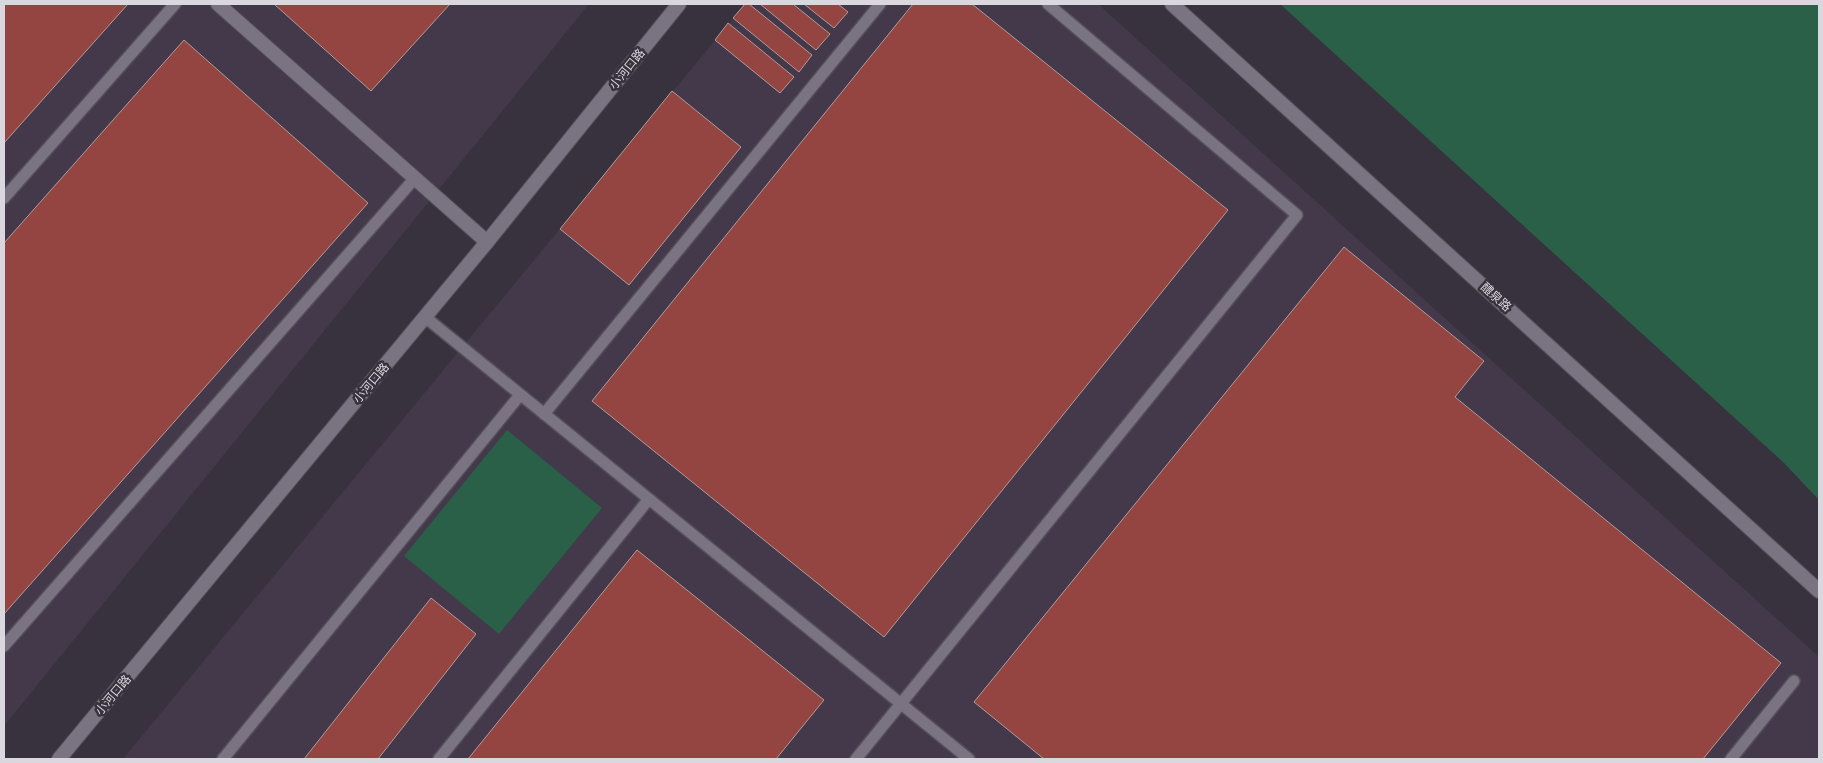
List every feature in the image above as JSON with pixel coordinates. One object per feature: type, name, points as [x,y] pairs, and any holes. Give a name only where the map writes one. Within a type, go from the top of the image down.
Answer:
[{"type":"street","points":[[218,4],[487,242]]},
{"type":"street","name":"小河口路","points":[[60,759],[425,318],[679,4]]},
{"type":"street","name":"醴泉路","points":[[1172,4],[1819,591]]},
{"type":"lane","points":[[4,198],[175,4]]},
{"type":"lane","points":[[544,414],[880,4]]},
{"type":"lane","points":[[856,759],[1296,214],[1048,4]]},
{"type":"lane","points":[[4,646],[415,178]]},
{"type":"lane","points":[[425,318],[969,759]]},
{"type":"lane","points":[[223,759],[520,395]]},
{"type":"lane","points":[[439,759],[648,499]]},
{"type":"lane","points":[[1731,759],[1794,680]]},
{"type":"shaded area","points":[[4,4],[589,4],[4,726]]},
{"type":"shaded area","points":[[745,4],[1098,4],[1819,657],[1819,759],[123,759]]},
{"type":"green space","points":[[1280,4],[1819,4],[1819,500],[1784,463]]},
{"type":"green space","points":[[507,430],[602,508],[499,634],[404,556]]},
{"type":"building","points":[[4,4],[128,4],[4,143]]},
{"type":"building","points":[[274,4],[450,4],[371,91]]},
{"type":"building","points":[[745,4],[749,4],[812,55],[799,72],[733,18]]},
{"type":"building","points":[[760,4],[793,4],[830,34],[816,50]]},
{"type":"building","points":[[804,4],[838,4],[848,12],[834,28]]},
{"type":"building","points":[[913,4],[972,4],[1228,210],[884,637],[592,401]]},
{"type":"building","points":[[728,23],[794,77],[780,93],[715,40]]},
{"type":"building","points":[[184,40],[368,203],[4,614],[4,243]]},
{"type":"building","points":[[672,91],[741,147],[629,285],[560,229]]},
{"type":"building","points":[[1344,247],[1484,361],[1455,397],[1781,663],[1703,759],[1044,759],[974,702]]},
{"type":"building","points":[[637,550],[824,700],[776,759],[468,759]]},
{"type":"building","points":[[431,598],[476,634],[378,759],[304,759]]}]
